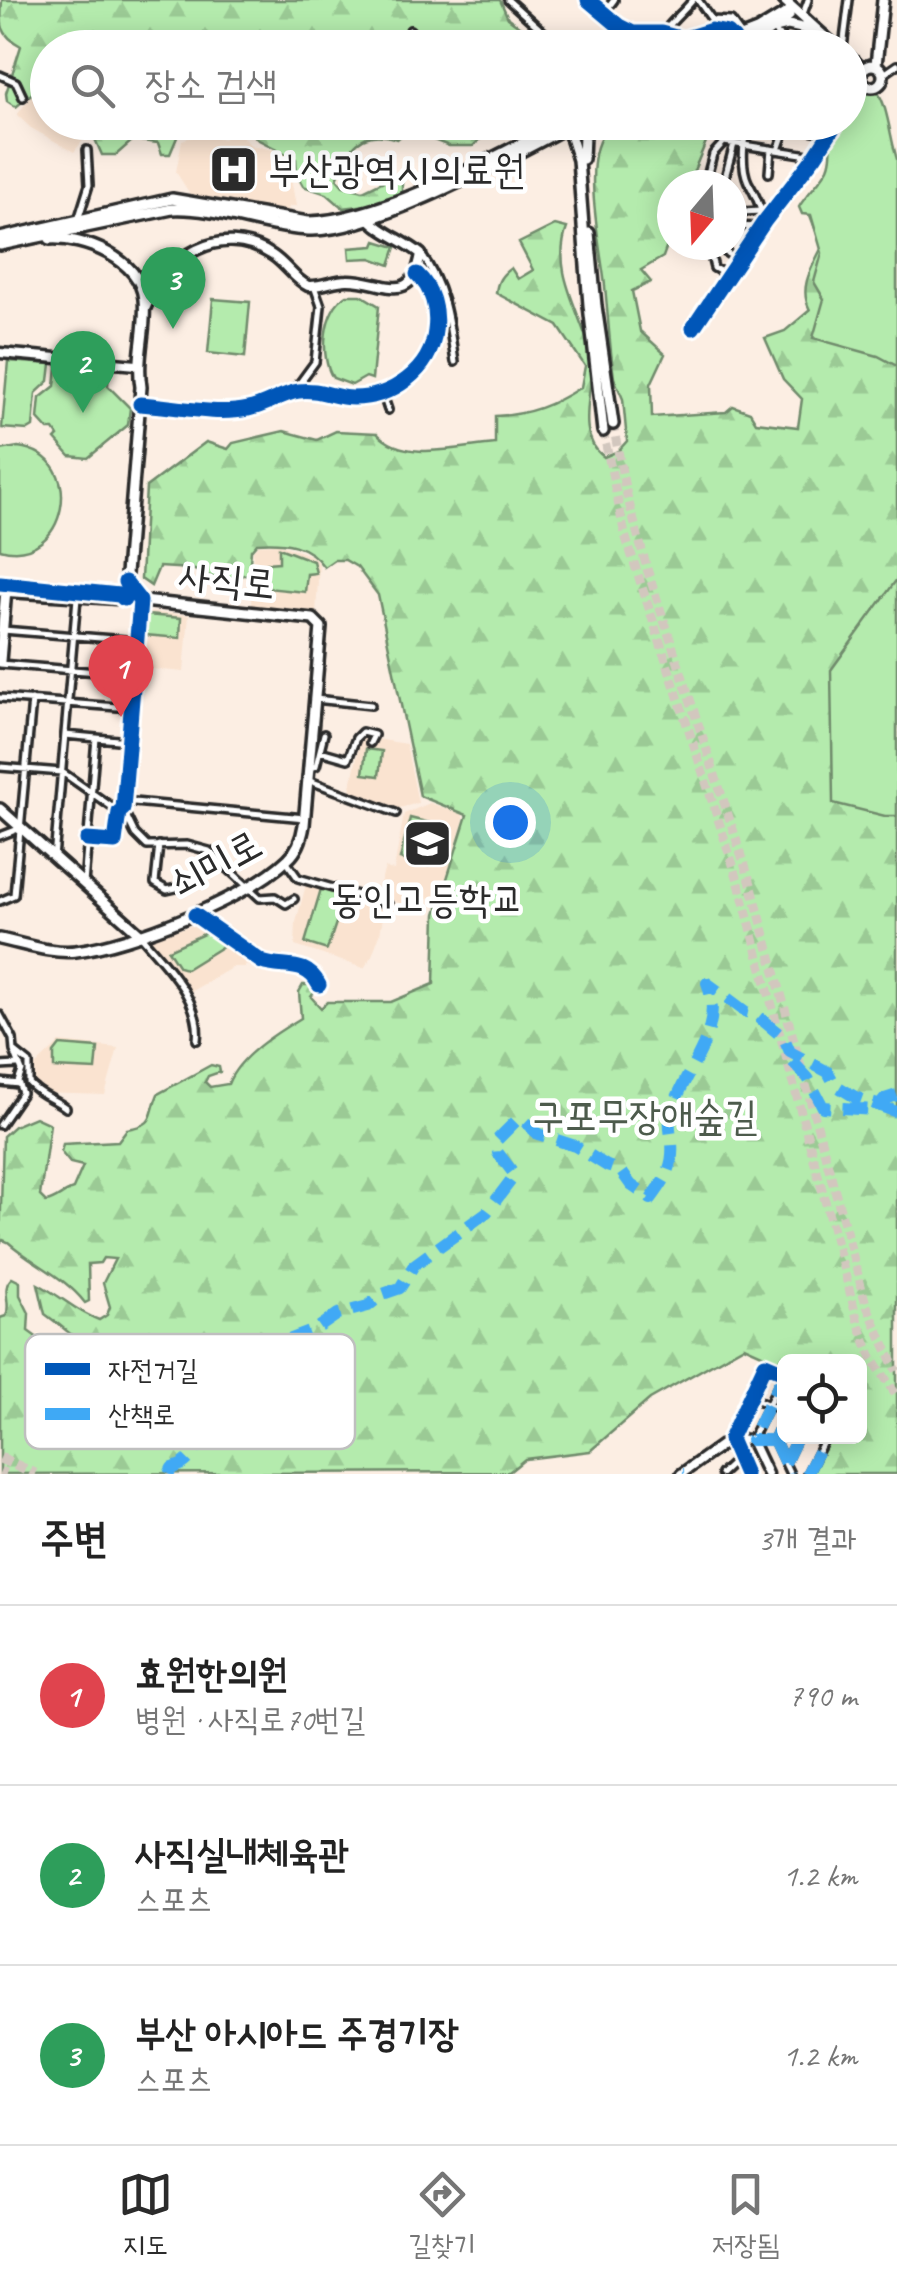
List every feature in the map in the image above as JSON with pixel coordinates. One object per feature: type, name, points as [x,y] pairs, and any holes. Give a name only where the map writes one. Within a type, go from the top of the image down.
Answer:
[{"type":"main road","points":[[778,18],[781,0]]},
{"type":"main road","points":[[781,0],[817,30]]},
{"type":"main road","points":[[867,84],[878,86],[884,74],[876,65],[883,0]]},
{"type":"main road","points":[[760,30],[778,18],[798,13]]},
{"type":"main road","points":[[773,30],[798,13]]},
{"type":"main road","points":[[773,30],[788,26],[809,30]]},
{"type":"main road","points":[[867,68],[876,65]]},
{"type":"main road","points":[[0,242],[172,208],[308,230],[444,188],[535,140]]},
{"type":"main road","points":[[567,140],[579,154]]},
{"type":"main road","points":[[571,140],[579,154],[612,424]]},
{"type":"main road","points":[[583,140],[579,154],[603,431]]},
{"type":"main road","points":[[25,240],[82,225]]},
{"type":"main road","points":[[82,225],[83,243]]},
{"type":"main road","points":[[0,242],[58,239],[83,243],[109,254],[140,284],[144,298],[138,365],[140,404],[124,599]]},
{"type":"main road","points":[[0,662],[3,587]]},
{"type":"main road","name":"사직로","points":[[3,587],[119,595],[124,599]]},
{"type":"main road","name":"사직로","points":[[3,587],[77,598],[124,599],[314,619],[321,627]]},
{"type":"main road","points":[[5,607],[14,598],[30,593]]},
{"type":"main road","name":"쇠미로","points":[[0,938],[66,952],[139,934],[195,915],[286,861],[298,846],[305,818],[321,627]]},
{"type":"main road","points":[[0,809],[139,934]]},
{"type":"street","points":[[508,0],[542,30]]},
{"type":"street","points":[[588,0],[627,30]]},
{"type":"street","points":[[604,13],[614,0]]},
{"type":"street","points":[[662,30],[696,0],[712,20],[731,21],[733,30]]},
{"type":"street","points":[[798,13],[808,0]]},
{"type":"street","points":[[843,30],[848,0]]},
{"type":"street","points":[[884,74],[897,65]]},
{"type":"street","points":[[0,75],[16,82],[24,97]]},
{"type":"street","points":[[745,140],[747,181],[757,194],[762,224]]},
{"type":"street","points":[[770,173],[780,140]]},
{"type":"street","points":[[692,328],[762,224],[825,140]]},
{"type":"street","points":[[710,170],[717,146],[724,142],[815,156]]},
{"type":"street","points":[[728,170],[734,143]]},
{"type":"street","points":[[82,225],[88,185],[87,150]]},
{"type":"street","points":[[747,212],[761,211]]},
{"type":"street","points":[[366,214],[420,254],[436,277],[445,297],[455,362]]},
{"type":"street","points":[[747,225],[762,224]]},
{"type":"street","points":[[143,316],[157,282],[172,264],[204,245],[228,242],[270,253],[299,281],[314,286],[354,280],[397,288],[416,274],[420,254]]},
{"type":"street","points":[[712,260],[714,268],[730,276]]},
{"type":"street","points":[[140,404],[240,410],[269,404],[293,392],[320,390],[353,398],[387,391],[417,370],[434,340],[436,316],[432,300],[416,274]]},
{"type":"street","points":[[293,392],[315,362],[321,306],[314,286]]},
{"type":"street","points":[[0,354],[138,365]]},
{"type":"street","points":[[387,391],[384,398],[388,410]]},
{"type":"street","points":[[87,840],[115,842],[121,807],[140,601],[125,582]]},
{"type":"street","points":[[54,858],[77,598]]},
{"type":"street","points":[[3,630],[137,642]]},
{"type":"street","points":[[0,662],[134,675]]},
{"type":"street","points":[[0,698],[131,708]]},
{"type":"street","points":[[315,699],[370,704]]},
{"type":"street","points":[[0,901],[14,895],[32,700]]},
{"type":"street","points":[[320,751],[348,758],[358,734],[366,732],[374,735],[370,743]]},
{"type":"street","points":[[309,768],[316,766],[324,734]]},
{"type":"street","points":[[65,735],[128,740]]},
{"type":"street","points":[[84,884],[96,738]]},
{"type":"street","points":[[0,767],[62,772],[91,793],[121,807],[305,818]]},
{"type":"street","points":[[308,781],[396,813]]},
{"type":"street","points":[[121,807],[140,841],[148,846],[187,845],[209,851],[232,874],[250,884],[260,898],[275,897],[286,904],[294,899]]},
{"type":"street","points":[[0,836],[21,828]]},
{"type":"street","points":[[159,845],[155,883],[167,890],[176,888]]},
{"type":"street","points":[[286,861],[298,878],[388,904]]},
{"type":"street","points":[[195,915],[262,962],[271,966],[295,965],[315,976],[319,984]]},
{"type":"street","points":[[139,934],[191,1005],[198,1018],[197,1040]]},
{"type":"street","points":[[0,1015],[22,1072],[19,1102],[0,1125]]},
{"type":"street","points":[[14,1051],[29,1062],[29,1083],[40,1096],[66,1108]]},
{"type":"street","points":[[0,1066],[17,1065]]},
{"type":"street","points":[[0,1082],[19,1084]]},
{"type":"street","points":[[683,1474],[730,1439],[766,1364],[777,1369]]},
{"type":"street","points":[[767,1474],[752,1440],[777,1387]]},
{"type":"street","points":[[750,1396],[777,1410]]},
{"type":"street","points":[[777,1432],[774,1440],[790,1474]]},
{"type":"street","points":[[730,1439],[774,1440]]},
{"type":"street","points":[[730,1439],[745,1474]]},
{"type":"street","points":[[785,1463],[794,1444]]},
{"type":"street","points":[[807,1474],[822,1444]]},
{"type":"street","points":[[721,1474],[738,1458]]},
{"type":"shaded area","points":[[30,98],[30,127],[17,115]]},
{"type":"shaded area","points":[[52,140],[83,140],[74,152]]},
{"type":"shaded area","name":"부산광역시의료원","points":[[182,140],[245,140],[251,145],[287,153],[296,163],[292,162],[289,168],[296,206],[290,206],[285,214],[190,194],[176,172]]},
{"type":"shaded area","points":[[279,544],[312,556],[319,564],[316,613],[251,607],[253,550],[258,545]]},
{"type":"shaded area","points":[[145,612],[189,615],[184,672],[140,668]]},
{"type":"shaded area","points":[[365,737],[406,744],[418,803],[396,809],[350,791],[360,742]]},
{"type":"shaded area","name":"동인고등학교","points":[[430,803],[462,814],[464,820],[441,894],[406,905],[376,895],[385,868],[394,870],[404,814]]},
{"type":"shaded area","points":[[317,884],[385,906],[380,934],[364,968],[295,946],[296,922],[306,885]]},
{"type":"shaded area","points":[[200,923],[240,947],[252,960],[190,992],[149,938]]},
{"type":"shaded area","points":[[60,1042],[118,1048],[105,1095],[41,1093],[33,1082],[34,1067]]},
{"type":"green space","points":[[2,0],[500,0],[508,18],[525,30],[30,30],[30,95],[16,107],[7,101],[6,93],[21,46],[9,38],[1,16]]},
{"type":"green space","points":[[867,91],[877,92],[897,159],[897,366],[878,356],[813,338],[824,299],[814,282],[822,253],[811,215],[802,214],[799,207],[828,168],[832,142],[867,140]]},
{"type":"green space","points":[[95,140],[133,140],[116,155],[102,155]]},
{"type":"green space","points":[[133,140],[176,140],[170,154],[162,154],[158,143]]},
{"type":"green space","points":[[259,140],[362,140],[346,158],[337,179],[343,186],[363,191],[394,176],[402,180],[402,192],[376,204],[343,208],[327,194],[303,186],[297,175],[296,159]]},
{"type":"green space","points":[[434,140],[480,140],[473,146],[449,146]]},
{"type":"green space","name":"구포무장애숲길","points":[[600,140],[707,140],[694,170],[657,170],[658,260],[641,270],[651,282],[632,291],[640,331],[665,354],[651,384],[652,417],[726,412],[733,406],[750,412],[756,422],[798,427],[802,399],[783,379],[765,338],[785,331],[810,310],[806,286],[822,247],[805,202],[897,228],[897,1474],[810,1474],[825,1444],[867,1444],[867,1354],[777,1354],[777,1361],[744,1346],[650,1399],[590,1451],[525,1459],[509,1472],[0,1474],[0,1318],[6,1316],[6,1291],[12,1278],[20,1282],[20,1295],[29,1313],[28,1331],[32,1334],[25,1334],[25,1449],[355,1449],[355,1334],[70,1334],[45,1314],[38,1284],[83,1313],[99,1320],[107,1315],[110,1307],[103,1283],[115,1259],[103,1258],[100,1263],[88,1264],[89,1301],[85,1303],[68,1285],[8,1242],[0,1243],[3,1136],[35,1117],[50,1124],[40,1196],[50,1201],[73,1189],[83,1166],[70,1163],[61,1152],[63,1144],[118,1141],[127,1129],[147,1122],[158,1094],[211,1065],[219,1067],[220,1072],[208,1076],[205,1082],[210,1087],[228,1084],[249,1055],[301,1018],[299,992],[303,985],[319,985],[311,997],[321,1008],[327,1002],[391,1002],[434,984],[436,914],[467,815],[420,796],[378,595],[357,567],[345,560],[334,560],[324,567],[311,553],[277,543],[257,543],[251,550],[249,574],[219,580],[192,569],[159,567],[151,586],[141,579],[146,487],[206,442],[228,449],[233,443],[284,431],[317,440],[336,431],[377,433],[401,448],[432,451],[495,444],[495,416],[540,408],[581,387],[585,366],[558,326],[496,293],[500,279],[511,268],[518,279],[533,270],[519,243],[555,225],[567,228],[562,260],[590,351],[589,435],[604,457],[618,451],[627,441],[623,399],[614,378],[594,203],[594,158]]},
{"type":"green space","points":[[376,241],[396,247],[390,265],[371,258],[350,259],[349,248],[374,246]]},
{"type":"green space","points":[[347,295],[361,295],[379,306],[372,379],[366,377],[352,385],[333,378],[325,346],[328,321]]},
{"type":"green space","points":[[213,299],[250,302],[245,357],[208,353]]},
{"type":"green space","points":[[8,361],[51,364],[49,381],[36,393],[33,427],[28,430],[2,428]]},
{"type":"green space","points":[[57,367],[109,373],[108,386],[130,408],[128,425],[88,458],[70,456],[55,439],[58,436],[54,430],[48,430],[38,419],[40,398],[55,386]]},
{"type":"green space","points":[[18,447],[41,455],[55,469],[61,488],[61,508],[54,527],[41,542],[23,550],[0,549],[0,450]]},
{"type":"green space","points":[[279,548],[313,561],[316,573],[307,574],[305,592],[266,588],[267,563],[279,562]]},
{"type":"green space","points":[[897,579],[897,816],[885,816],[833,803],[831,670]]},
{"type":"green space","points":[[146,615],[181,618],[180,638],[145,635]]},
{"type":"green space","points":[[366,749],[382,751],[379,776],[363,774]]},
{"type":"green space","points":[[410,818],[438,825],[428,866],[400,859]]},
{"type":"green space","points":[[321,889],[345,896],[327,950],[305,943]]},
{"type":"green space","points":[[208,932],[223,946],[186,969],[179,967],[168,950]]},
{"type":"green space","points":[[60,1045],[98,1048],[96,1070],[54,1068],[54,1053]]},
{"type":"tunnel","points":[[613,424],[647,569],[751,884],[866,1304],[897,1371]]},
{"type":"tunnel","points":[[603,431],[625,535],[738,880],[858,1322],[872,1358],[897,1396]]},
{"type":"tunnel","points":[[0,1458],[35,1474]]},
{"type":"tunnel","points":[[0,1472],[5,1474]]},
{"type":"marked path","points":[[304,1334],[338,1314],[368,1306],[383,1294],[400,1288],[414,1265],[487,1212],[515,1175],[498,1153],[497,1140],[516,1121],[522,1119],[538,1134],[575,1146],[621,1171],[631,1185],[651,1199],[670,1166],[670,1123],[675,1103],[711,1020],[707,983],[784,1038],[790,1052],[828,1072],[835,1085],[855,1097],[897,1112]]},
{"type":"marked path","points":[[793,1062],[808,1078],[823,1107],[876,1110],[885,1099],[897,1095]]},
{"type":"marked path","points":[[774,1440],[751,1440],[777,1387]]},
{"type":"marked path","points":[[774,1440],[777,1433]]},
{"type":"marked path","points":[[774,1440],[790,1474]]},
{"type":"marked path","points":[[785,1463],[794,1444]]},
{"type":"marked path","points":[[807,1474],[822,1444]]},
{"type":"marked path","points":[[169,1474],[172,1468],[188,1460],[195,1449]]},
{"type":"cycle path","points":[[588,0],[627,30]]},
{"type":"cycle path","points":[[693,328],[825,140]]},
{"type":"cycle path","points":[[140,404],[235,411],[299,391],[353,398],[395,387],[407,380],[426,358],[435,331],[433,300],[417,274]]},
{"type":"cycle path","points":[[87,840],[115,842],[119,812],[123,809],[140,601],[125,582]]},
{"type":"cycle path","points":[[0,583],[119,595],[124,599]]},
{"type":"cycle path","points":[[195,915],[262,962],[301,968],[319,985]]},
{"type":"cycle path","points":[[745,1474],[730,1439],[765,1364],[777,1369]]},
{"type":"place","name":"부산광역시의료원","points":[[233,170]]},
{"type":"place","name":"부산 아시아드 주경기장","points":[[173,329]]},
{"type":"place","name":"사직실내체육관","points":[[83,413]]},
{"type":"place","name":"효원한의원","points":[[121,717]]},
{"type":"place","name":"동인고등학교","points":[[427,844]]}]
